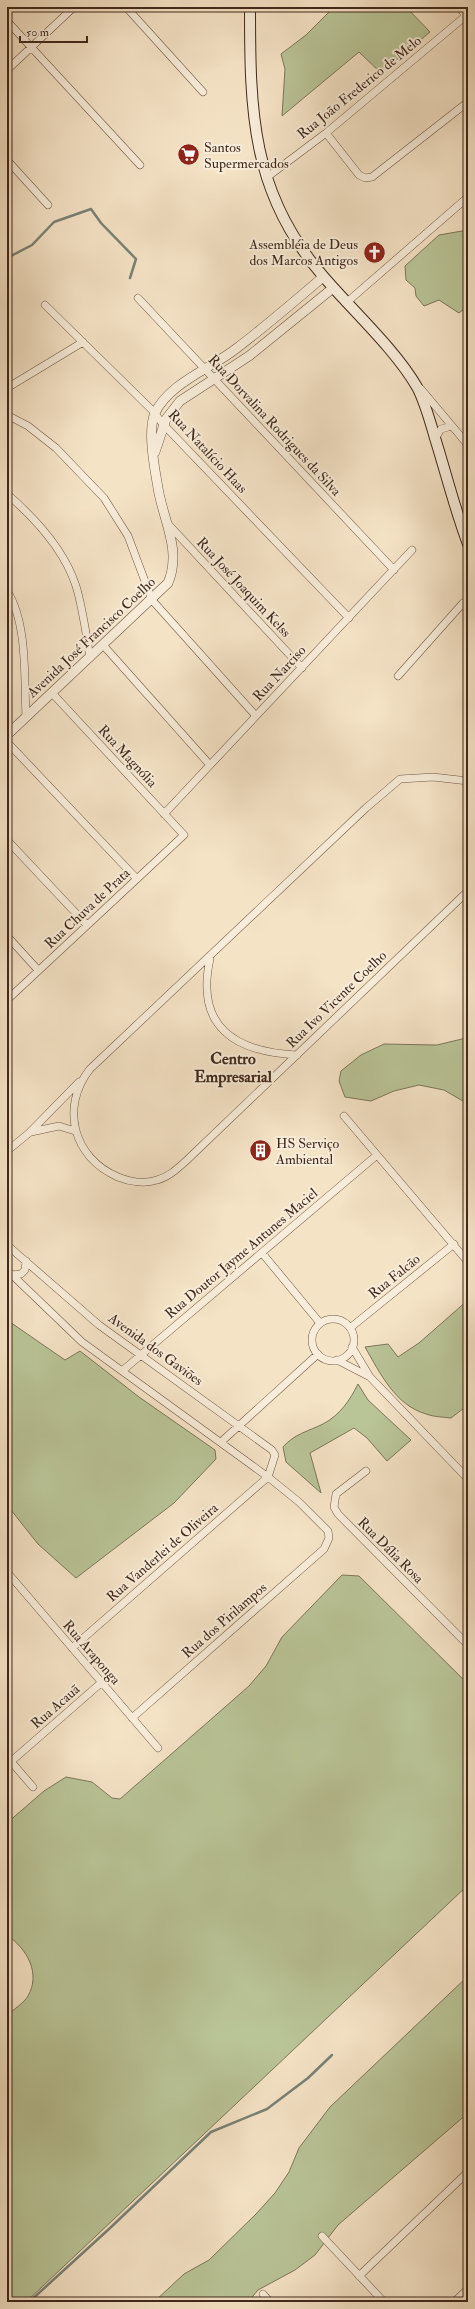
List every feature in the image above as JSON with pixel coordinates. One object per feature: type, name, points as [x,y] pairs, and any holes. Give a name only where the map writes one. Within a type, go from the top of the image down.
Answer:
[{"type":"main road","points":[[250,7],[250,65],[253,120],[260,158],[273,198],[302,250],[323,277],[412,378],[420,394],[436,439],[468,544]]},
{"type":"street","points":[[7,70],[74,7]]},
{"type":"street","points":[[126,7],[203,92]]},
{"type":"street","points":[[459,7],[467,16]]},
{"type":"street","name":"Rua João Frederico de Melo","points":[[266,178],[326,133],[467,16]]},
{"type":"street","points":[[7,21],[140,165]]},
{"type":"street","points":[[326,133],[359,175],[365,178],[372,177],[468,102]]},
{"type":"street","points":[[7,160],[48,205]]},
{"type":"street","points":[[346,303],[468,197]]},
{"type":"street","name":"Avenida José Francisco Coelho","points":[[7,735],[152,600],[168,583],[173,570],[173,553],[168,524],[158,490],[152,433],[155,413],[170,394],[236,349],[323,277]]},
{"type":"street","name":"Avenida José Francisco Coelho","points":[[154,455],[170,410],[204,384],[249,356],[333,288]]},
{"type":"street","name":"Rua Dorvalina Rodrigues da Silva","points":[[138,298],[394,570]]},
{"type":"street","name":"Rua Natalício Haas","points":[[45,305],[155,413],[164,425],[349,618]]},
{"type":"street","points":[[7,388],[83,342]]},
{"type":"street","points":[[412,378],[468,445]]},
{"type":"street","points":[[7,415],[28,426],[56,448],[104,498],[128,536],[152,600],[256,716]]},
{"type":"street","points":[[436,439],[441,429],[452,426]]},
{"type":"street","points":[[7,494],[48,535],[70,570],[80,603],[90,658]]},
{"type":"street","name":"Rua José Joaquim Kelss","points":[[168,524],[302,668]]},
{"type":"street","name":"Rua Narciso","points":[[164,814],[412,550]]},
{"type":"street","points":[[7,591],[14,604],[21,631],[26,717]]},
{"type":"street","points":[[398,676],[462,604],[468,608]]},
{"type":"street","points":[[103,645],[210,765]]},
{"type":"street","name":"Rua Magnólia","points":[[52,693],[184,835]]},
{"type":"street","points":[[7,742],[137,879]]},
{"type":"street","name":"Rua Ivo Vicente Coelho","points":[[7,1151],[29,1133],[84,1077],[366,808],[400,779],[442,777],[468,781]]},
{"type":"street","name":"Rua Chuva de Prata","points":[[7,1000],[184,835]]},
{"type":"street","points":[[7,840],[87,925]]},
{"type":"street","name":"Rua Ivo Vicente Coelho","points":[[84,1077],[78,1088],[73,1109],[75,1131],[79,1142],[91,1159],[112,1174],[135,1182],[158,1180],[167,1176],[187,1160],[468,891]]},
{"type":"street","points":[[7,936],[38,970]]},
{"type":"street","points":[[210,958],[207,971],[207,992],[216,1020],[223,1030],[233,1039],[251,1048],[266,1052],[297,1055]]},
{"type":"street","points":[[344,1116],[468,1262]]},
{"type":"street","name":"Rua Ivo Vicente Coelho","points":[[29,1133],[43,1128],[59,1126],[75,1131]]},
{"type":"street","name":"Rua Doutor Jayme Antunes Maciel","points":[[122,1371],[377,1155]]},
{"type":"street","name":"Rua Falcão","points":[[350,1328],[454,1244]]},
{"type":"street","name":"Avenida dos Gaviões","points":[[7,1245],[99,1325],[272,1450],[275,1455],[268,1477]]},
{"type":"street","points":[[262,1253],[320,1323]]},
{"type":"street","points":[[9,1273],[20,1274],[25,1270],[26,1261]]},
{"type":"street","points":[[9,1273],[82,1342],[222,1442],[268,1477]]},
{"type":"street","points":[[337,1360],[349,1353],[354,1341],[350,1328],[345,1323],[333,1319],[320,1323],[312,1334],[313,1348],[323,1358],[337,1360],[370,1377]]},
{"type":"street","points":[[352,1347],[370,1377],[468,1479]]},
{"type":"street","points":[[222,1442],[318,1354]]},
{"type":"street","name":"Rua Dália Rosa","points":[[366,1471],[336,1494],[334,1507],[338,1514],[468,1645]]},
{"type":"street","name":"Rua dos Pirilampos","points":[[132,1718],[324,1549],[329,1538],[328,1531],[308,1510],[268,1477]]},
{"type":"street","name":"Rua Vanderlei de Oliveira","points":[[72,1648],[268,1477]]},
{"type":"street","name":"Rua Araponga","points":[[7,1572],[158,1748]]},
{"type":"street","name":"Rua Acauã","points":[[8,1761],[102,1682]]},
{"type":"street","points":[[8,1761],[32,1787]]},
{"type":"street","points":[[359,2276],[468,2172]]},
{"type":"street","points":[[322,2236],[384,2302]]},
{"type":"street","points":[[454,2302],[468,2289]]},
{"type":"street","points":[[263,2294],[270,2302]]},
{"type":"green space","points":[[334,7],[406,7],[430,32],[381,73],[359,52],[282,116],[285,69],[281,54],[306,35]]},
{"type":"green space","points":[[468,230],[468,306],[459,313],[439,300],[424,306],[416,296],[415,288],[406,280],[405,266],[439,235]]},
{"type":"green space","points":[[468,1034],[468,1104],[444,1090],[419,1085],[394,1091],[371,1101],[345,1097],[339,1081],[341,1071],[361,1055],[384,1044],[437,1045],[462,1039]]},
{"type":"green space","points":[[468,1300],[468,1405],[451,1418],[432,1416],[415,1410],[397,1396],[376,1367],[365,1347],[388,1344],[398,1357],[419,1343]]},
{"type":"green space","points":[[7,1320],[65,1360],[80,1351],[139,1397],[215,1450],[216,1459],[174,1503],[76,1578],[38,1544],[7,1505]]},
{"type":"green space","points":[[358,1384],[368,1400],[411,1440],[387,1461],[367,1438],[354,1428],[310,1453],[321,1493],[286,1462],[283,1447],[297,1436],[323,1424],[335,1416],[352,1396]]},
{"type":"green space","points":[[342,1575],[359,1576],[468,1684],[468,1885],[26,2302],[7,2302],[7,2015],[26,1999],[32,1987],[33,1979],[30,1962],[26,1954],[21,1947],[7,1935],[7,1823],[44,1791],[66,1777],[92,1782],[112,1798],[120,1799],[249,1686],[266,1666],[282,1637]]},
{"type":"green space","points":[[468,1976],[468,2113],[338,2225],[315,2255],[295,2270],[258,2290],[248,2302],[154,2302],[184,2274],[209,2260],[256,2214],[275,2193],[289,2172],[299,2148],[330,2107]]},
{"type":"waterway","points":[[7,258],[32,245],[54,222],[91,209],[101,223],[136,259],[130,278]]},
{"type":"waterway","points":[[29,2302],[109,2229],[211,2132],[267,2109],[308,2078],[332,2055]]},
{"type":"place","name":"Santos Supermercados","points":[[189,155]]},
{"type":"place","name":"Assembléia de Deus dos Marcos Antigos","points":[[374,252]]},
{"type":"place","name":"HS Serviço Ambiental","points":[[260,1151]]},
{"type":"district","name":"Centro Empresarial","points":[[233,1067]]}]
